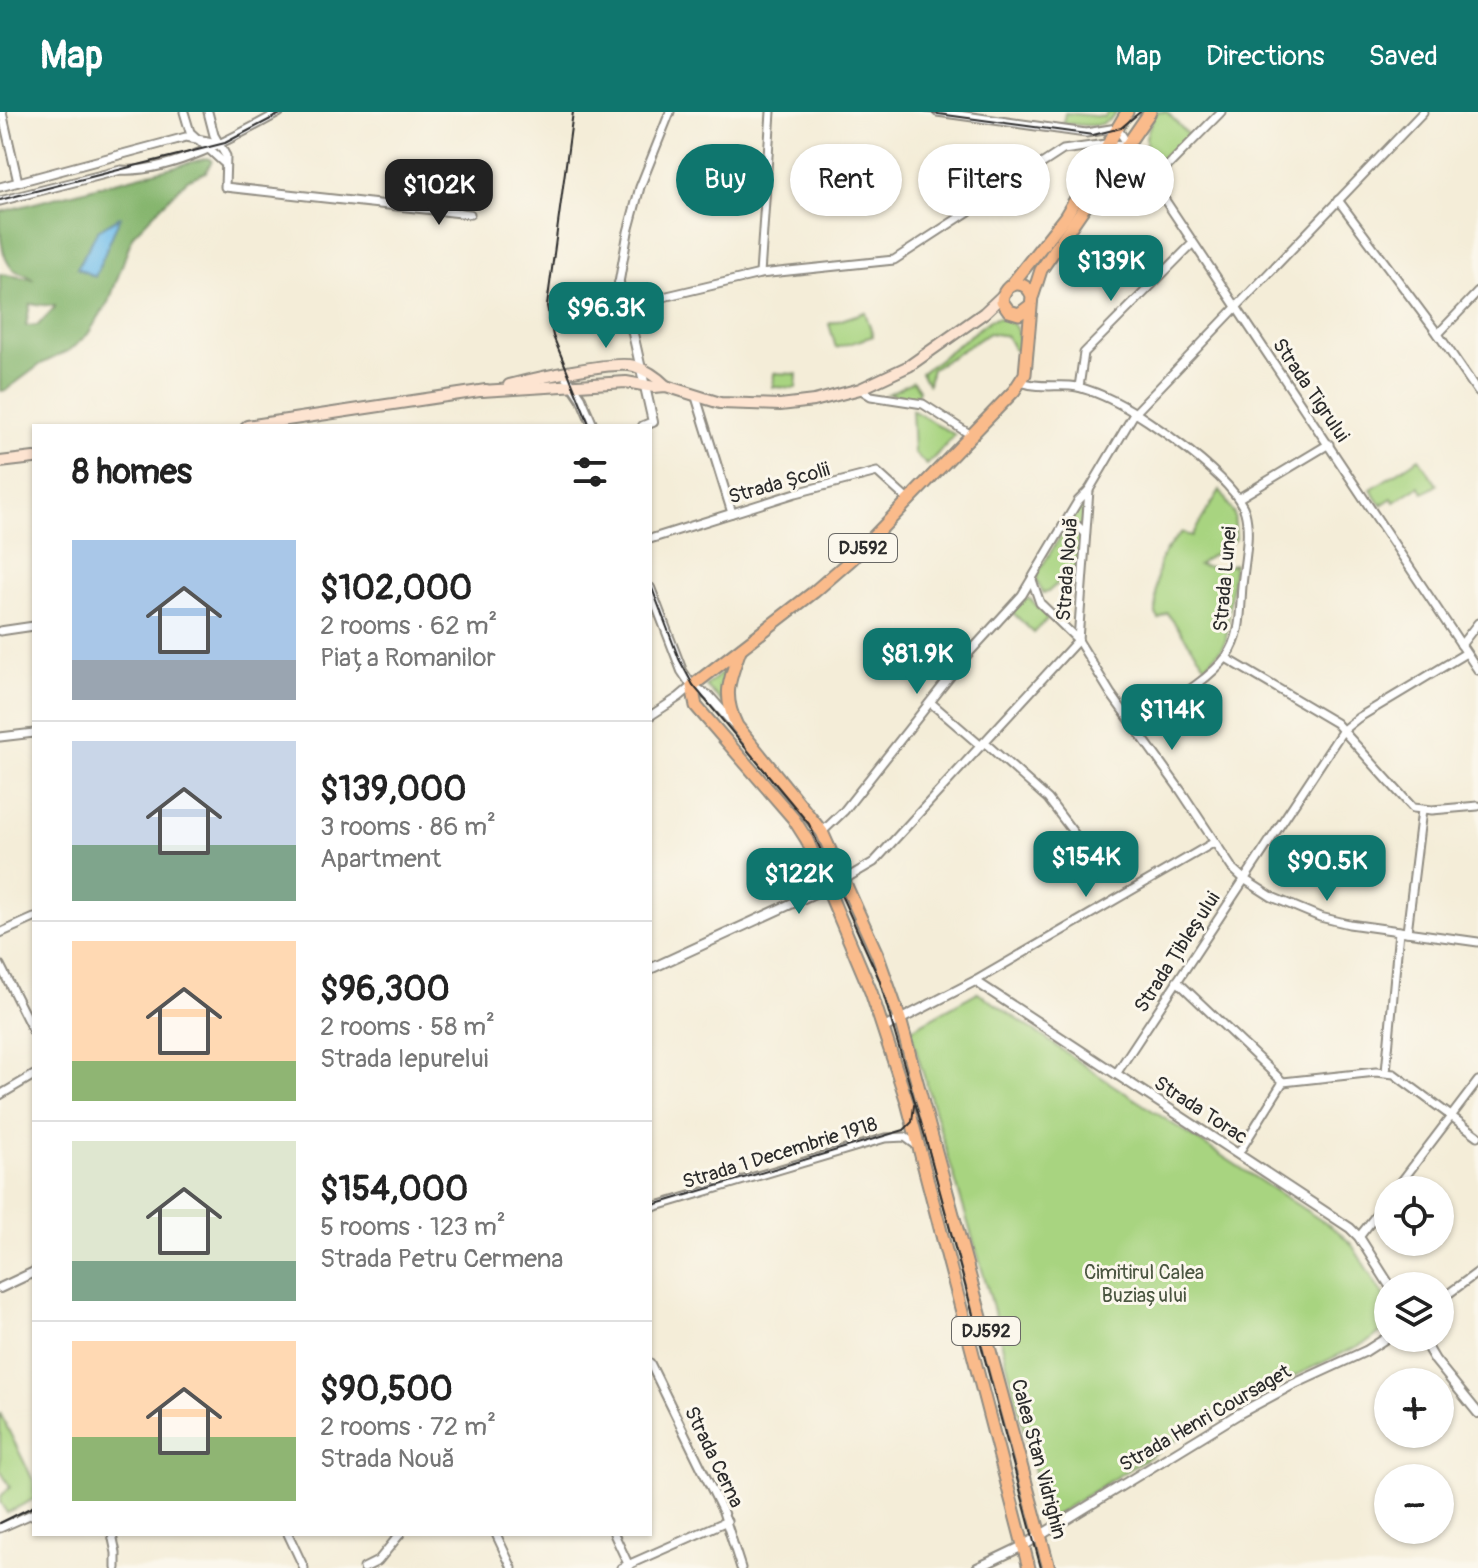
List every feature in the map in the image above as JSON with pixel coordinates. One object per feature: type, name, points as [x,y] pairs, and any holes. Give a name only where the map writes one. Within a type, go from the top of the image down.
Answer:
[{"type":"main road","points":[[1106,144],[1127,112]]},
{"type":"main road","points":[[1130,144],[1150,112]]},
{"type":"main road","points":[[481,391],[626,382],[666,386],[720,403],[780,405],[814,401],[860,389],[909,366],[984,313],[1002,296],[1066,215]]},
{"type":"main road","points":[[1021,382],[1027,366],[1032,301],[1041,270],[1079,216]]},
{"type":"main road","points":[[1012,284],[1026,286],[1032,301]]},
{"type":"main road","points":[[1002,296],[1004,305],[1028,332]]},
{"type":"main road","points":[[984,313],[1024,312],[1032,301]]},
{"type":"main road","points":[[280,424],[625,365],[655,375],[666,386]]},
{"type":"main road","name":"DJ592","points":[[917,1146],[884,1028],[827,886],[800,829],[696,706],[692,686],[814,592],[909,501],[1021,382]]},
{"type":"main road","points":[[0,462],[32,458]]},
{"type":"main road","name":"DJ592","points":[[740,650],[728,687],[729,709],[737,726],[822,832],[877,954],[900,1019]]},
{"type":"main road","name":"Calea Stan Vidrighin","points":[[900,1019],[1049,1568]]},
{"type":"main road","name":"Calea Stan Vidrighin","points":[[917,1146],[1029,1568]]},
{"type":"street","points":[[2,112],[18,182]]},
{"type":"street","points":[[184,112],[195,138],[225,159]]},
{"type":"street","points":[[208,112],[225,159],[225,187],[470,214]]},
{"type":"street","points":[[0,201],[121,170],[134,171],[208,150],[280,112]]},
{"type":"street","points":[[648,424],[653,422],[619,283],[640,187],[670,112]]},
{"type":"street","points":[[760,274],[771,112]]},
{"type":"street","points":[[937,112],[1086,133],[1117,128]]},
{"type":"street","points":[[1174,160],[1221,112]]},
{"type":"street","points":[[822,832],[844,811],[968,654],[1022,595],[1134,414],[1423,112]]},
{"type":"street","name":"Strada Tigrului","points":[[1117,128],[1128,144]]},
{"type":"street","points":[[0,187],[186,137],[218,143]]},
{"type":"street","points":[[225,159],[232,138]]},
{"type":"street","points":[[625,306],[760,274],[894,260],[1048,158],[1066,150]]},
{"type":"street","points":[[1338,200],[1478,392]]},
{"type":"street","name":"Strada Tigrului","points":[[1174,216],[1464,649],[1475,660],[1478,670]]},
{"type":"street","points":[[1079,387],[1084,353],[1192,244]]},
{"type":"street","points":[[1438,334],[1478,292]]},
{"type":"street","points":[[626,382],[642,369]]},
{"type":"street","points":[[564,373],[592,424]]},
{"type":"street","name":"Strada Lunei","points":[[1021,382],[1035,386],[1079,387],[1117,403],[1195,456],[1239,498],[1247,523],[1237,636],[1226,658],[1206,676],[1134,726]]},
{"type":"street","points":[[860,389],[871,396],[923,404],[971,435]]},
{"type":"street","points":[[696,397],[732,513]]},
{"type":"street","points":[[1239,498],[1329,444]]},
{"type":"street","name":"Strada Școlii","points":[[652,538],[877,472],[909,501]]},
{"type":"street","name":"Strada Nouă","points":[[1089,490],[1078,640],[1213,843],[1244,879],[1282,902],[1320,917],[1478,942]]},
{"type":"street","points":[[1062,526],[1078,526],[1085,533]]},
{"type":"street","points":[[652,968],[845,879],[874,862],[1078,640],[1052,617],[1036,597],[1031,579]]},
{"type":"street","points":[[652,593],[677,660],[692,686],[709,696],[737,726]]},
{"type":"street","points":[[1022,595],[1036,597]]},
{"type":"street","points":[[1464,649],[1478,623]]},
{"type":"street","points":[[0,631],[32,626]]},
{"type":"street","name":"Strada Țibleșului","points":[[1116,1074],[1343,730],[1464,649]]},
{"type":"street","points":[[1226,658],[1293,696],[1343,730],[1408,805],[1422,810],[1478,806]]},
{"type":"street","points":[[652,715],[692,686]]},
{"type":"street","points":[[931,703],[1048,799],[1086,849]]},
{"type":"street","points":[[0,737],[32,733]]},
{"type":"street","points":[[1386,1072],[1422,810]]},
{"type":"street","points":[[884,1028],[975,981],[1213,843]]},
{"type":"street","points":[[0,933],[32,919]]},
{"type":"street","points":[[0,965],[32,1029]]},
{"type":"street","name":"Strada Torac","points":[[975,981],[1326,1211],[1359,1237],[1381,1272]]},
{"type":"street","points":[[1177,981],[1283,1082],[1386,1072],[1394,1074],[1478,1136]]},
{"type":"street","points":[[0,1095],[32,1076]]},
{"type":"street","points":[[1406,1176],[1478,1081]]},
{"type":"street","points":[[1238,1154],[1283,1082]]},
{"type":"street","name":"Strada 1 Decembrie 1918","points":[[652,1207],[885,1138],[905,1137],[917,1146]]},
{"type":"street","points":[[1359,1237],[1374,1218]]},
{"type":"street","points":[[1454,1290],[1478,1272]]},
{"type":"street","points":[[0,1288],[32,1273]]},
{"type":"street","name":"Strada Henri Coursaget","points":[[977,1568],[1023,1546],[1240,1413],[1374,1346]]},
{"type":"street","points":[[1430,1352],[1478,1413]]},
{"type":"street","name":"Strada Cerna","points":[[652,1367],[727,1521],[741,1568]]},
{"type":"street","points":[[0,1528],[32,1514]]},
{"type":"street","points":[[615,1536],[627,1567],[727,1521]]},
{"type":"street","points":[[112,1536],[116,1568]]},
{"type":"street","points":[[289,1536],[304,1568]]},
{"type":"street","points":[[364,1568],[378,1561],[398,1536]]},
{"type":"street","points":[[497,1536],[512,1568]]},
{"type":"green space","points":[[1108,112],[1117,112],[1099,124],[1063,123],[1065,113],[1104,117]]},
{"type":"green space","points":[[1156,112],[1167,112],[1190,137],[1174,154],[1174,144],[1147,144],[1148,130]]},
{"type":"green space","points":[[207,158],[212,160],[206,172],[187,180],[133,235],[110,299],[88,334],[70,350],[41,364],[6,390],[0,391],[0,274],[32,279],[14,270],[6,259],[0,212]],"holes":[[[30,304],[55,306],[38,325],[26,326]]]},
{"type":"green space","points":[[865,312],[873,336],[836,348],[829,324]]},
{"type":"green space","points":[[990,320],[1009,321],[1016,328],[1019,350],[1014,350],[1006,336],[989,333],[932,369],[928,384],[921,373]]},
{"type":"green space","points":[[774,373],[797,374],[796,388],[773,387]]},
{"type":"green space","points":[[913,381],[919,390],[916,398],[888,394]]},
{"type":"green space","points":[[912,410],[955,435],[927,465],[914,453]]},
{"type":"green space","points":[[1419,458],[1437,485],[1424,493],[1419,486],[1394,502],[1392,498],[1381,505],[1371,489]]},
{"type":"green space","points":[[1220,490],[1234,514],[1236,539],[1198,565],[1217,568],[1234,564],[1226,640],[1206,666],[1167,613],[1159,619],[1156,614],[1156,579],[1160,561],[1172,542],[1182,532],[1191,537]]},
{"type":"green space","points":[[1081,503],[1084,504],[1077,566],[1043,593],[1037,582],[1037,574]]},
{"type":"green space","points":[[1025,599],[1030,599],[1049,617],[1034,633],[1012,612]]},
{"type":"green space","points":[[728,668],[724,704],[706,686]]},
{"type":"green space","name":"Cimitirul Calea Buziașului","points":[[978,992],[1110,1083],[1339,1232],[1352,1245],[1374,1280],[1374,1338],[1233,1405],[1053,1516],[1044,1512],[990,1296],[910,1030]]},
{"type":"green space","points":[[0,1413],[32,1478],[32,1500],[7,1513],[0,1502],[1,1496],[10,1487],[0,1470]]},
{"type":"water","points":[[120,217],[95,277],[77,268],[98,230]]},
{"type":"tram line","points":[[0,200],[225,143],[284,112]]},
{"type":"tram line","points":[[573,112],[547,306],[553,336],[589,424]]},
{"type":"tram line","points":[[924,112],[1093,135],[1121,128],[1140,112]]},
{"type":"tram line","points":[[652,588],[679,659],[693,685],[809,824],[879,979],[926,1140],[1041,1568]]},
{"type":"tram line","points":[[652,1205],[904,1130],[912,1122],[914,1105]]},
{"type":"tram line","points":[[0,1523],[32,1507]]}]
